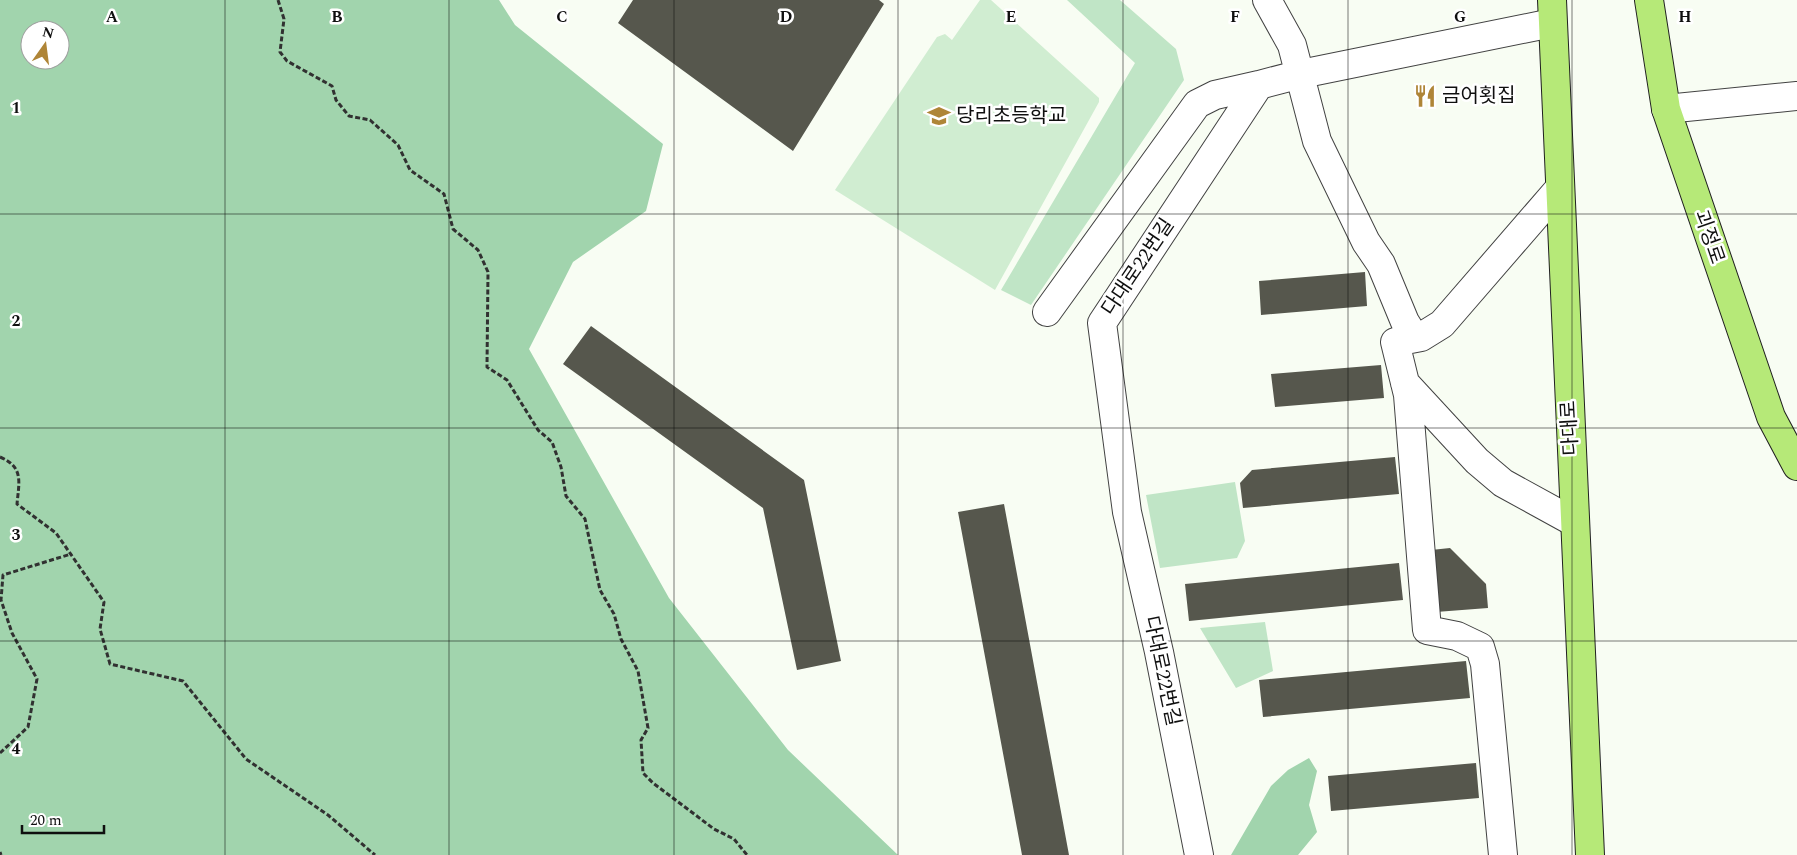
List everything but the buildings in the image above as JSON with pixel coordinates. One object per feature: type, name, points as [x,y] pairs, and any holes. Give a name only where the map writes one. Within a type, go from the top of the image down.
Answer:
[{"type":"main road","name":"괴정로","points":[[1650,0],[1666,109],[1771,417],[1797,466]]},
{"type":"main road","name":"다대로","points":[[1552,11],[1558,190],[1590,855]]},
{"type":"street","points":[[1267,0],[1292,46],[1301,74],[1317,141],[1366,242],[1381,264],[1405,322],[1415,338]]},
{"type":"street","points":[[1048,312],[1197,104],[1215,95],[1552,11]]},
{"type":"street","name":"다대로22번길","points":[[1199,855],[1159,652],[1127,512],[1102,323],[1259,85]]},
{"type":"street","points":[[1666,109],[1797,96]]},
{"type":"street","points":[[1503,855],[1485,664],[1480,647],[1457,636],[1427,630],[1408,395],[1395,342],[1421,337],[1442,324],[1558,190]]},
{"type":"street","points":[[1405,383],[1457,440],[1503,483],[1574,522]]},
{"type":"path","points":[[278,0],[284,19],[280,52],[286,61],[332,86],[336,100],[349,116],[370,120],[398,146],[410,170],[444,194],[453,229],[478,250],[488,272],[487,367],[507,380],[538,430],[552,442],[562,466],[566,496],[585,519],[600,590],[614,614],[621,639],[638,671],[648,728],[641,740],[644,773],[653,784],[714,829],[734,839],[747,855]]},
{"type":"path","points":[[0,457],[10,461],[20,476],[17,504],[56,533],[104,602],[100,629],[110,664],[183,681],[246,759],[328,815],[375,855]]},
{"type":"path","points":[[0,753],[28,727],[38,679],[12,633],[1,600],[3,575],[71,554]]},
{"type":"green space","points":[[0,0],[499,0],[515,25],[663,144],[646,211],[573,262],[529,349],[669,598],[788,750],[898,855],[0,855]]},
{"type":"green space","points":[[980,0],[991,0],[1099,98],[1099,102],[995,290],[835,190],[937,37],[945,34],[952,40]]},
{"type":"green space","points":[[1067,0],[1120,0],[1176,49],[1184,80],[1031,305],[1001,290],[1135,63]]},
{"type":"green space","points":[[1235,482],[1245,541],[1237,558],[1160,568],[1146,495]]},
{"type":"green space","points":[[1265,622],[1273,671],[1236,688],[1200,628]]},
{"type":"green space","points":[[1309,758],[1317,771],[1309,805],[1317,832],[1298,855],[1231,855],[1271,786],[1288,770]]},
{"type":"place","name":"금어횟집","points":[[1425,96]]},
{"type":"place","name":"당리초등학교","points":[[939,116]]}]
